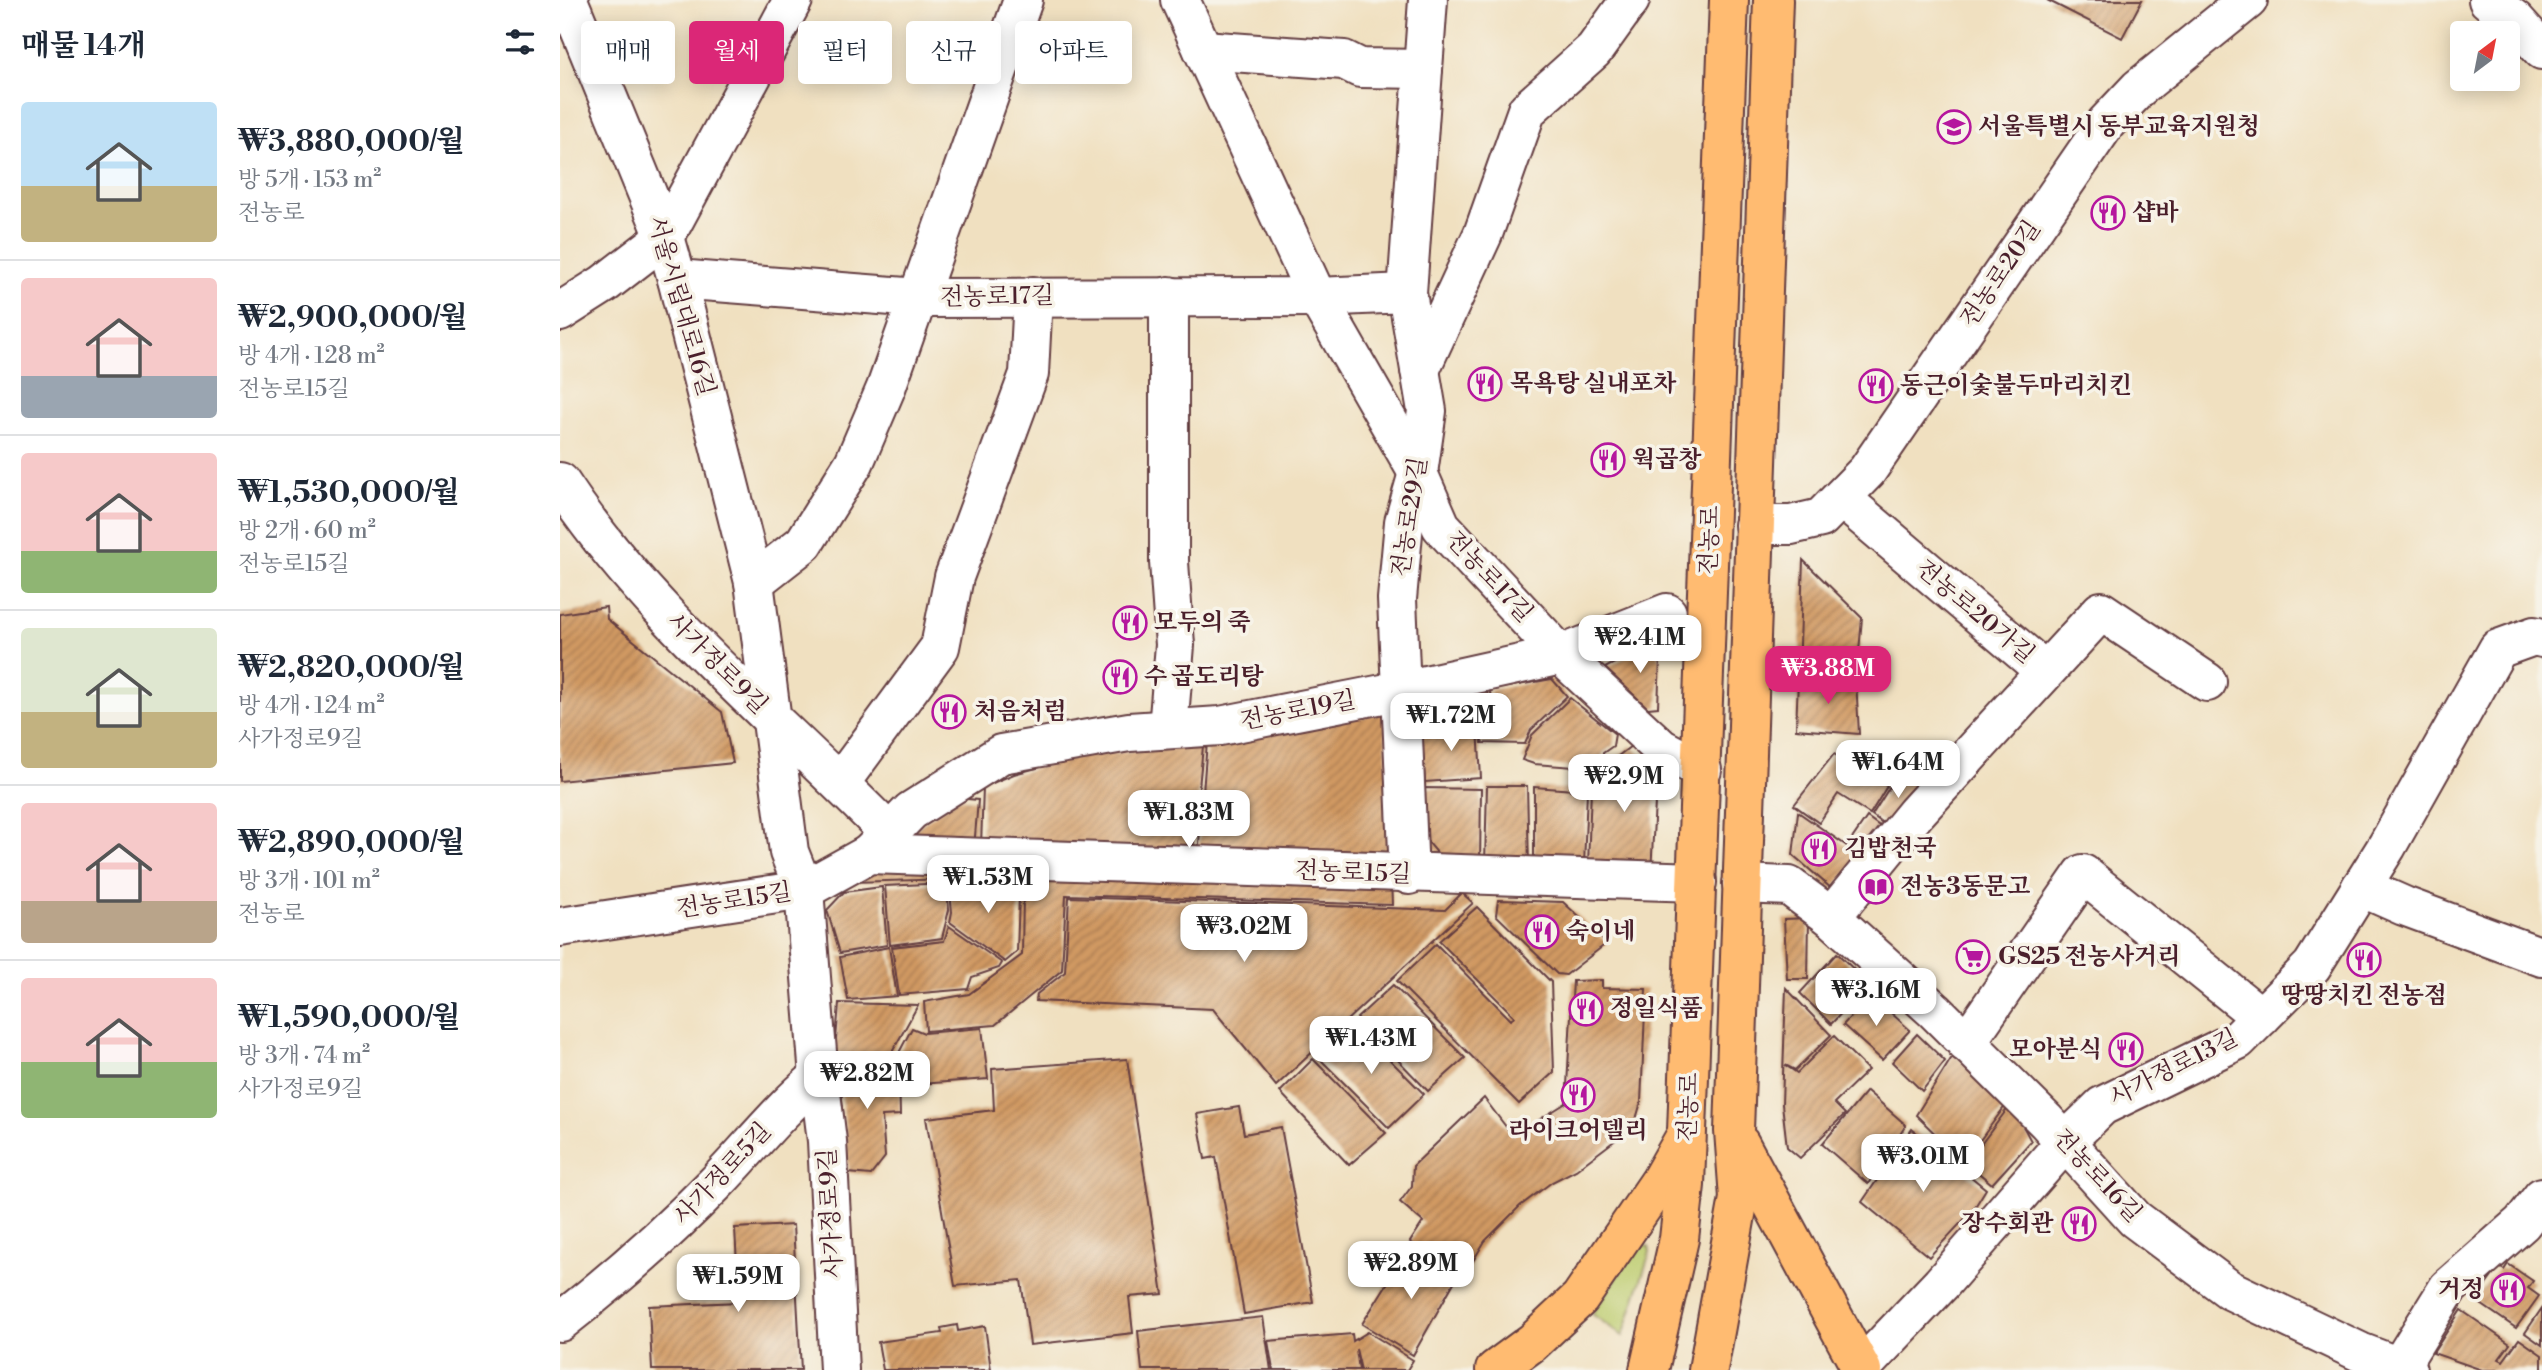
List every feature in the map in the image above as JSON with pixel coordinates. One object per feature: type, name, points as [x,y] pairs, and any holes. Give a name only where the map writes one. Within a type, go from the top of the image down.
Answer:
[{"type":"main road","name":"전농로","points":[[1649,1370],[1679,1239],[1688,1132],[1729,0]]},
{"type":"main road","name":"전농로","points":[[1708,1370],[1739,1198],[1734,1131],[1773,0]]},
{"type":"main road","points":[[1734,1131],[1861,1369]]},
{"type":"main road","points":[[1495,1370],[1533,1342],[1580,1298],[1660,1181],[1688,1132]]},
{"type":"street","name":"서울시립대로16길","points":[[568,0],[666,237],[754,582],[789,852],[804,890]]},
{"type":"street","points":[[560,312],[604,284],[666,237],[793,0]]},
{"type":"street","points":[[754,582],[804,543],[854,463],[886,388],[1024,0]]},
{"type":"street","name":"전농로17길","points":[[1180,0],[1317,297],[1418,473],[1441,526],[1560,655],[1661,748],[1702,770]]},
{"type":"street","name":"전농로29길","points":[[1409,875],[1397,599],[1404,522],[1418,473],[1427,411],[1407,293],[1428,0]]},
{"type":"street","points":[[1420,370],[1483,234],[1528,110],[1594,50],[1630,0]]},
{"type":"street","name":"전농로20길","points":[[1754,525],[1791,524],[1821,518],[1867,471],[2106,123],[2157,73],[2248,0]]},
{"type":"street","points":[[2514,7],[2542,50]]},
{"type":"street","points":[[1203,50],[1344,60],[1360,68],[1423,69]]},
{"type":"street","name":"전농로17길","points":[[677,279],[918,298],[1317,297]]},
{"type":"street","points":[[1317,297],[1407,293]]},
{"type":"street","points":[[841,783],[940,647],[954,577],[1029,374],[1033,296]]},
{"type":"street","points":[[1168,729],[1175,645],[1169,562],[1169,296]]},
{"type":"street","name":"사가정로9길","points":[[560,482],[590,528],[677,624],[771,719],[841,783],[879,843]]},
{"type":"street","name":"전농로20가길","points":[[1841,498],[2045,671],[2101,611],[2207,682]]},
{"type":"street","name":"전농로19길","points":[[879,843],[911,811],[1001,754],[1129,732],[1220,726],[1403,691],[1560,655],[1667,613]]},
{"type":"street","name":"사가정로13길","points":[[1861,1369],[1941,1284],[2065,1142],[2102,1105],[2238,1040],[2312,966],[2361,887],[2498,649],[2534,636],[2542,638]]},
{"type":"street","points":[[1831,917],[1916,813],[2045,671]]},
{"type":"street","name":"전농로15길","points":[[560,927],[804,890],[879,843],[1409,875],[1697,883]]},
{"type":"street","name":"사가정로13길","points":[[1966,1042],[2083,874],[2261,1017]]},
{"type":"street","name":"전농로16길","points":[[1742,884],[1789,887],[1831,917],[1966,1042],[2065,1142],[2135,1219],[2230,1290],[2360,1352],[2403,1368]]},
{"type":"street","points":[[2361,887],[2542,957]]},
{"type":"street","name":"사가정로9길","points":[[804,890],[819,1077],[827,1141],[839,1370]]},
{"type":"street","name":"사가정로5길","points":[[560,1322],[661,1238],[717,1182],[790,1101],[819,1077]]},
{"type":"street","points":[[2403,1368],[2448,1288],[2522,1223],[2542,1197]]},
{"type":"green space","points":[[1640,1244],[1649,1247],[1650,1252],[1623,1336],[1592,1314]]},
{"type":"building","points":[[2047,0],[2142,0],[2122,38]]},
{"type":"building","points":[[1803,560],[1862,618],[1857,674],[1799,673]]},
{"type":"building","points":[[606,607],[607,619],[722,712],[733,763],[560,781],[560,614]]},
{"type":"building","points":[[1650,644],[1660,657],[1658,707],[1648,708],[1605,668]]},
{"type":"building","points":[[1552,679],[1567,696],[1531,730],[1525,744],[1482,743],[1481,727],[1492,726],[1490,690]]},
{"type":"building","points":[[1798,680],[1856,680],[1859,734],[1796,729]]},
{"type":"building","points":[[1487,691],[1490,724],[1455,720],[1420,724],[1418,700]]},
{"type":"building","points":[[1570,698],[1615,734],[1613,746],[1603,753],[1601,769],[1534,764],[1522,760],[1532,735]]},
{"type":"building","points":[[1385,713],[1392,905],[1066,895],[1062,970],[995,1025],[926,1031],[924,1002],[969,994],[1022,955],[1023,894],[1014,877],[855,882],[914,845],[914,830],[957,798],[978,800],[974,849],[1198,856],[1207,742]]},
{"type":"building","points":[[1421,726],[1478,728],[1481,778],[1425,782]]},
{"type":"building","points":[[1203,746],[1193,851],[981,846],[983,787],[1014,774],[1086,755]]},
{"type":"building","points":[[1631,746],[1657,768],[1651,872],[1588,864],[1591,790],[1604,791],[1604,767]]},
{"type":"building","points":[[1834,754],[1887,786],[1870,814],[1838,794],[1819,823],[1794,805]]},
{"type":"building","points":[[1901,769],[1924,788],[1893,831],[1872,815]]},
{"type":"building","points":[[1487,786],[1527,786],[1529,867],[1485,864]]},
{"type":"building","points":[[1534,787],[1587,791],[1584,865],[1534,863]]},
{"type":"building","points":[[1425,788],[1481,789],[1480,864],[1444,861],[1423,836]]},
{"type":"building","points":[[1798,812],[1847,846],[1867,817],[1886,831],[1832,889],[1793,855]]},
{"type":"building","points":[[1012,881],[1019,897],[1017,952],[1005,962],[950,922],[952,912],[949,883]]},
{"type":"building","points":[[946,883],[949,910],[942,938],[890,945],[885,886]]},
{"type":"building","points":[[882,887],[887,945],[840,953],[827,910],[844,892]]},
{"type":"building","points":[[1462,893],[1473,903],[1276,1086],[1213,1009],[1036,1001],[1037,994],[1065,972],[1069,897],[1445,910]]},
{"type":"building","points":[[1498,900],[1563,902],[1607,943],[1566,975],[1557,974],[1496,915]]},
{"type":"building","points":[[1477,907],[1551,982],[1554,1072],[1519,1104],[1397,981],[1436,944],[1511,1020],[1514,1016],[1439,941]]},
{"type":"building","points":[[1809,918],[1808,979],[1787,979],[1784,919]]},
{"type":"building","points":[[949,926],[1002,963],[999,968],[972,977],[968,989],[899,995],[892,947],[944,941]]},
{"type":"building","points":[[889,947],[897,996],[848,1000],[840,957]]},
{"type":"building","points":[[1837,953],[1869,984],[1831,1024],[1800,993]]},
{"type":"building","points":[[1602,980],[1602,988],[1646,989],[1641,1102],[1634,1126],[1576,1170],[1552,1182],[1520,1206],[1485,1241],[1468,1269],[1462,1273],[1410,1242],[1423,1222],[1400,1202],[1412,1186],[1413,1166],[1484,1098],[1513,1136],[1566,1103],[1573,981]]},
{"type":"building","points":[[1393,985],[1465,1058],[1428,1091],[1357,1018]]},
{"type":"building","points":[[1786,988],[1831,1035],[1795,1070],[1785,1065],[1797,1073],[1834,1036],[1868,1070],[1834,1103],[1845,1114],[1800,1158],[1787,1147],[1782,1104]]},
{"type":"building","points":[[1871,995],[1910,1030],[1882,1060],[1843,1025]]},
{"type":"building","points":[[839,1003],[918,1005],[885,1065],[835,1052]]},
{"type":"building","points":[[1354,1024],[1424,1094],[1389,1128],[1318,1057]]},
{"type":"building","points":[[912,1028],[924,1033],[982,1028],[988,1079],[919,1084],[893,1064]]},
{"type":"building","points":[[1917,1034],[1945,1061],[1922,1091],[1892,1062]]},
{"type":"building","points":[[1954,1054],[2008,1102],[1964,1162],[1916,1115]]},
{"type":"building","points":[[838,1056],[899,1072],[900,1115],[882,1116],[885,1157],[871,1175],[849,1173]]},
{"type":"building","points":[[1127,1059],[1163,1294],[1129,1297],[1133,1333],[1030,1345],[1021,1280],[955,1286],[926,1118],[994,1110],[992,1069]]},
{"type":"building","points":[[1313,1059],[1386,1133],[1349,1165],[1280,1092]]},
{"type":"building","points":[[1867,1091],[1906,1125],[1868,1184],[1822,1144]]},
{"type":"building","points":[[2011,1104],[2031,1141],[1992,1184],[1967,1163]]},
{"type":"building","points":[[1239,1107],[1244,1134],[1281,1127],[1313,1302],[1244,1314],[1216,1157],[1205,1159],[1197,1114]]},
{"type":"building","points":[[1912,1129],[1986,1189],[1973,1210],[1929,1257],[1862,1202]]},
{"type":"building","points":[[793,1225],[801,1370],[652,1370],[649,1306],[739,1302],[735,1228]]},
{"type":"building","points":[[1410,1247],[1458,1275],[1413,1355],[1362,1324]]},
{"type":"building","points":[[2508,1264],[2533,1281],[2528,1288],[2539,1296],[2516,1328],[2475,1300],[2499,1267],[2504,1270]]},
{"type":"building","points":[[2542,1308],[2542,1345],[2525,1333]]},
{"type":"building","points":[[2461,1310],[2510,1344],[2499,1359],[2503,1361],[2519,1339],[2542,1355],[2542,1370],[2482,1370],[2433,1353]]},
{"type":"building","points":[[1263,1317],[1271,1370],[1142,1370],[1138,1331]]},
{"type":"building","points":[[957,1325],[958,1331],[985,1326],[991,1370],[883,1370],[878,1342],[942,1333],[941,1328]]},
{"type":"building","points":[[1368,1332],[1413,1360],[1407,1370],[1361,1370],[1356,1349],[1359,1370],[1273,1370],[1268,1341],[1352,1334],[1353,1341]]},
{"type":"place","name":"서울특별시 동부교육지원청","points":[[1954,127]]},
{"type":"place","name":"샵바","points":[[2108,213]]},
{"type":"place","name":"목욕탕 실내포차","points":[[1485,384]]},
{"type":"place","name":"동근이숯불두마리치킨","points":[[1876,386]]},
{"type":"place","name":"웍곱창","points":[[1608,460]]},
{"type":"place","name":"모두의 죽","points":[[1130,623]]},
{"type":"place","name":"수 곱도리탕","points":[[1120,677]]},
{"type":"place","name":"처음처럼","points":[[949,712]]},
{"type":"place","name":"김밥천국","points":[[1819,849]]},
{"type":"place","name":"전농3동문고","points":[[1876,887]]},
{"type":"place","name":"숙이네","points":[[1542,932]]},
{"type":"place","name":"GS25 전농사거리","points":[[1973,957]]},
{"type":"place","name":"땅땅치킨 전농점","points":[[2364,960]]},
{"type":"place","name":"정일식품","points":[[1586,1009]]},
{"type":"place","name":"모아분식","points":[[2126,1050]]},
{"type":"place","name":"라이크어델리","points":[[1578,1095]]},
{"type":"place","name":"장수회관","points":[[2079,1224]]},
{"type":"place","name":"거정","points":[[2508,1290]]}]
